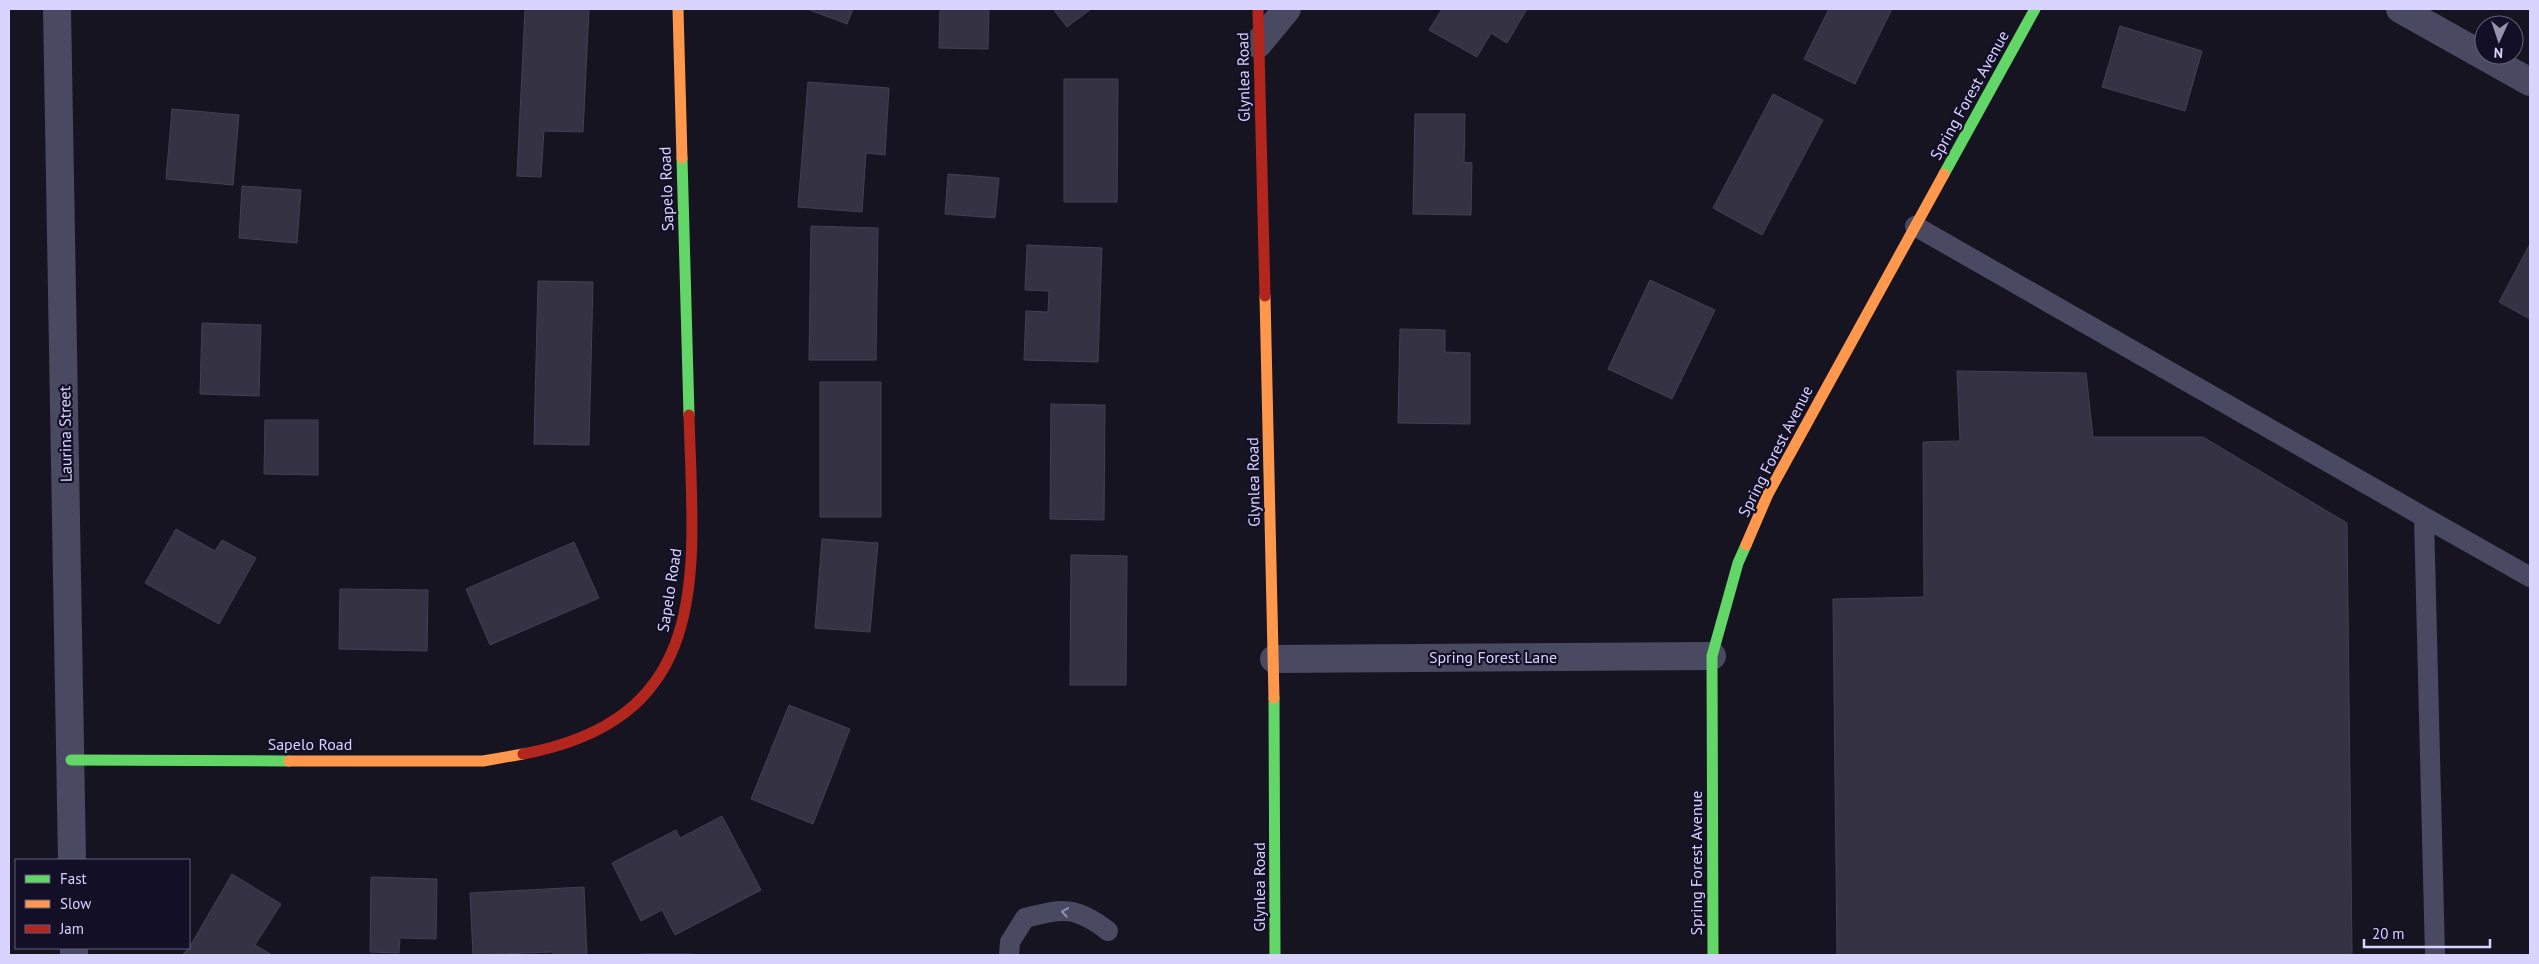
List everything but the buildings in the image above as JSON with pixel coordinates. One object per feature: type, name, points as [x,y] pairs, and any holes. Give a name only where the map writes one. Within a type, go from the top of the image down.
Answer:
[{"type":"street","name":"Laurina Street","points":[[57,9],[72,859]]},
{"type":"street","name":"Sapelo Road","points":[[71,760],[483,761],[540,752],[580,740],[611,724],[641,700],[669,664],[682,629],[689,587],[692,544],[678,9]]},
{"type":"street","name":"Glynlea Road","points":[[1258,9],[1274,659],[1275,955]]},
{"type":"street","points":[[1258,44],[1287,9]]},
{"type":"street","name":"Spring Forest Avenue","points":[[1713,955],[1712,656],[1738,563],[1768,494],[2035,9]]},
{"type":"street","points":[[2400,9],[2530,82]]},
{"type":"street","name":"Spring Forest Lane","points":[[1274,659],[1712,656]]},
{"type":"lane","points":[[1915,226],[2530,577]]},
{"type":"lane","points":[[2424,517],[2435,955]]},
{"type":"lane","points":[[1010,955],[1010,942],[1025,918],[1055,910],[1088,915],[1108,931]]},
{"type":"traffic: fast","points":[[1944,174],[2035,9]]},
{"type":"traffic: fast","points":[[682,158],[689,415]]},
{"type":"traffic: fast","points":[[1713,955],[1712,656],[1738,563],[1746,545]]},
{"type":"traffic: fast","points":[[1274,698],[1275,955]]},
{"type":"traffic: fast","points":[[71,760],[289,761]]},
{"type":"traffic: slow","points":[[678,9],[682,158]]},
{"type":"traffic: slow","points":[[1746,545],[1768,494],[1944,174]]},
{"type":"traffic: slow","points":[[1265,296],[1274,698]]},
{"type":"traffic: slow","points":[[289,761],[483,761],[523,754]]},
{"type":"traffic: jam","points":[[1258,9],[1265,296]]},
{"type":"traffic: jam","points":[[523,754],[586,735],[631,708],[662,672],[680,629],[689,580],[692,528],[689,415]]}]
